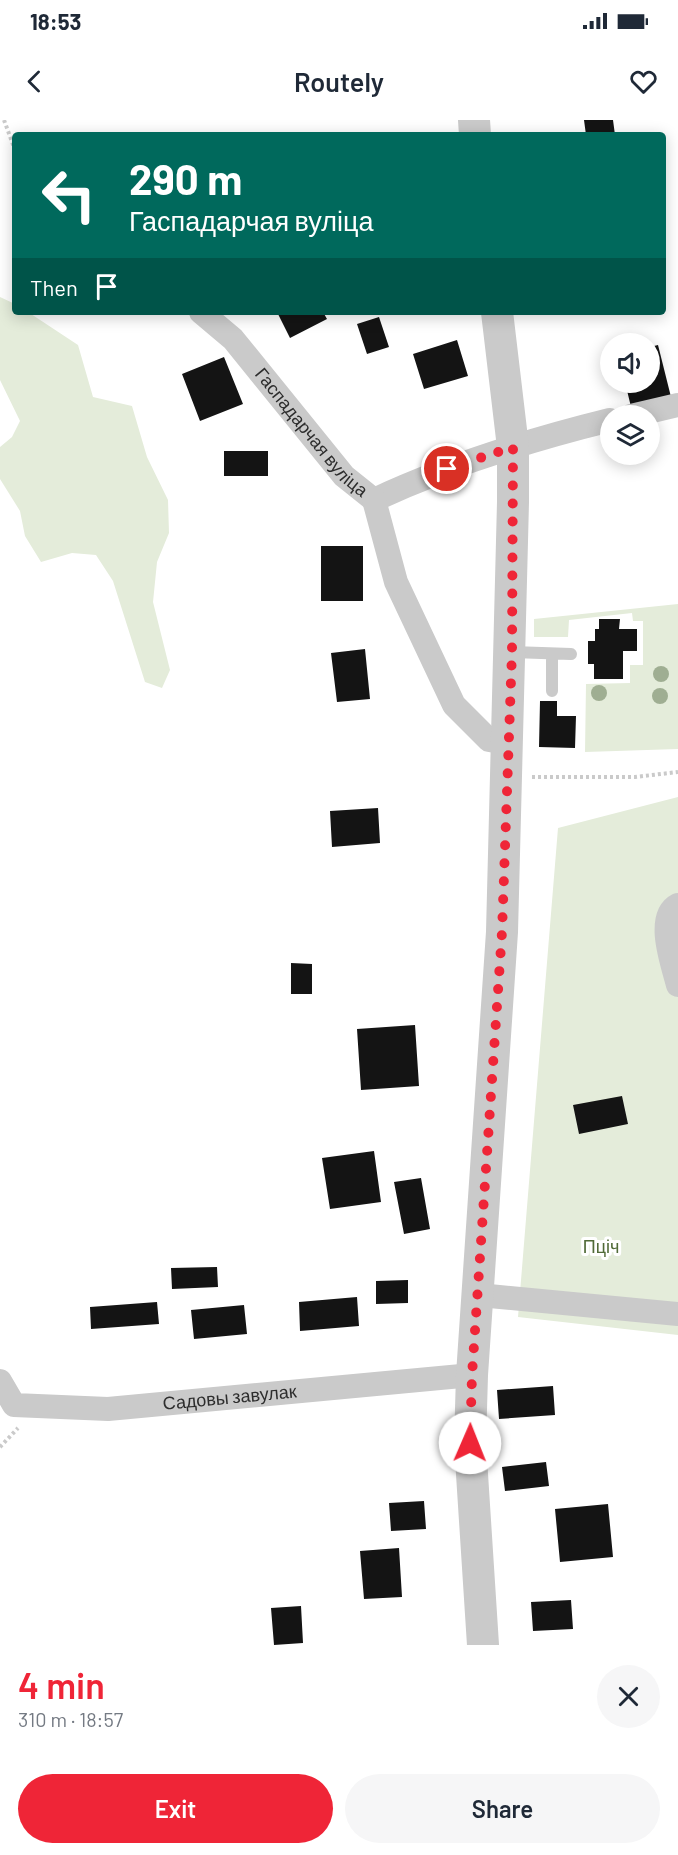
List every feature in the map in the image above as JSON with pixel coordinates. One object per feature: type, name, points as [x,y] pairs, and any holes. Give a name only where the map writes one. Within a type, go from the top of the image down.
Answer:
[{"type":"street","name":"Гаспадарчая вуліца","points":[[205,315],[233,339],[344,476],[374,500],[464,462],[600,423]]},
{"type":"street","points":[[483,1645],[470,1443],[472,1375],[502,932],[512,652],[513,447],[496,315]]},
{"type":"street","points":[[660,409],[678,405]]},
{"type":"street","points":[[374,500],[396,582],[454,705],[484,736],[507,743]]},
{"type":"street","points":[[678,905],[673,908],[667,920],[667,940],[678,985]]},
{"type":"street","points":[[479,1295],[678,1314]]},
{"type":"street","name":"Садовы завулак","points":[[0,1382],[14,1405],[99,1409],[472,1375]]},
{"type":"lane","points":[[512,652],[571,654]]},
{"type":"lane","points":[[552,654],[552,691]]},
{"type":"path","points":[[4,120],[12,142]]},
{"type":"path","points":[[507,776],[600,778],[678,772]]},
{"type":"green space","points":[[0,297],[12,303],[12,315],[33,315],[78,345],[93,397],[132,406],[147,457],[168,500],[169,533],[157,562],[153,602],[170,670],[162,688],[145,682],[113,581],[96,555],[72,553],[41,562],[25,536],[20,511],[0,479],[0,447],[12,437],[20,421],[0,380]]},
{"type":"green space","points":[[678,604],[678,749],[585,752],[586,684],[630,683],[630,665],[643,665],[643,621],[633,621],[632,613],[569,620],[568,637],[534,637],[534,619]]},
{"type":"green space","name":"Пціч","points":[[678,797],[678,1335],[518,1317],[558,828]]},
{"type":"building","points":[[584,120],[613,120],[615,132],[586,132]]},
{"type":"building","points":[[278,315],[325,315],[327,319],[290,338]]},
{"type":"building","points":[[379,317],[389,347],[367,354],[357,324]]},
{"type":"building","points":[[457,340],[468,376],[424,389],[413,354]]},
{"type":"building","points":[[660,353],[671,397],[631,405],[628,393],[660,393]]},
{"type":"building","points":[[224,357],[243,404],[200,421],[182,374]]},
{"type":"building","points":[[224,451],[268,451],[268,476],[224,476]]},
{"type":"building","points":[[321,546],[363,546],[363,601],[321,601]]},
{"type":"building","points":[[599,619],[620,619],[619,629],[637,629],[637,651],[623,651],[623,679],[594,679],[594,664],[588,664],[588,641],[595,641],[595,629],[599,629]]},
{"type":"building","points":[[365,649],[370,699],[337,702],[331,653]]},
{"type":"building","points":[[540,701],[557,701],[557,716],[576,716],[575,748],[539,747]]},
{"type":"building","points":[[378,808],[380,843],[332,847],[330,811]]},
{"type":"building","points":[[291,963],[312,964],[312,994],[291,994]]},
{"type":"building","points":[[415,1025],[419,1086],[361,1090],[357,1029]]},
{"type":"building","points":[[622,1096],[628,1124],[579,1134],[573,1105]]},
{"type":"building","points":[[374,1151],[381,1202],[330,1209],[322,1158]]},
{"type":"building","points":[[421,1178],[430,1229],[404,1234],[394,1182]]},
{"type":"building","points":[[217,1267],[218,1287],[172,1289],[171,1268]]},
{"type":"building","points":[[408,1280],[408,1303],[376,1304],[376,1281]]},
{"type":"building","points":[[357,1297],[359,1326],[300,1331],[299,1302]]},
{"type":"building","points":[[157,1302],[159,1324],[91,1329],[90,1307]]},
{"type":"building","points":[[244,1305],[247,1334],[194,1339],[191,1310]]},
{"type":"building","points":[[553,1386],[555,1415],[499,1419],[497,1390]]},
{"type":"building","points":[[546,1462],[549,1486],[505,1491],[502,1467]]},
{"type":"building","points":[[424,1501],[426,1529],[391,1531],[389,1503]]},
{"type":"building","points":[[608,1504],[613,1557],[560,1562],[555,1509]]},
{"type":"building","points":[[399,1548],[402,1597],[364,1599],[360,1551]]},
{"type":"building","points":[[571,1600],[573,1629],[533,1631],[531,1602]]},
{"type":"building","points":[[301,1606],[303,1643],[274,1645],[271,1608]]},
{"type":"route","points":[[447,469],[513,447],[512,652],[502,932],[472,1375],[470,1443]]}]
